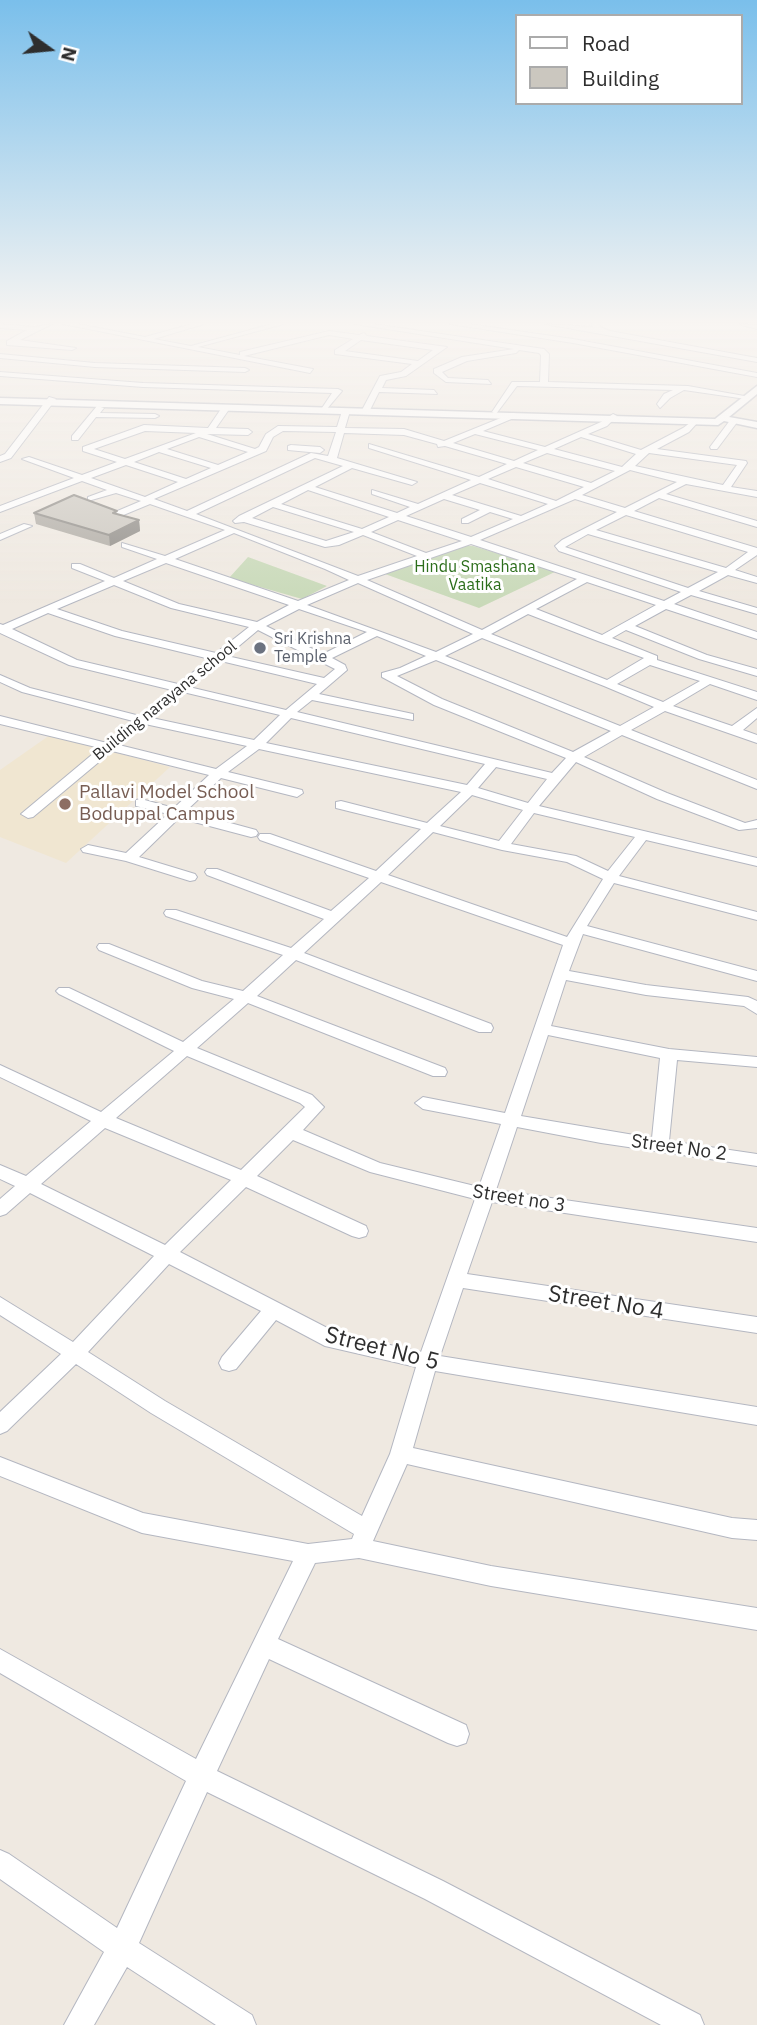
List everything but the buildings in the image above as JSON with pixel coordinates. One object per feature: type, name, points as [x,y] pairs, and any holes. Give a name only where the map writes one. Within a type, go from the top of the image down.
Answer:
[{"type":"street","points":[[0,458],[8,456],[37,418]]},
{"type":"street","points":[[75,438],[91,418]]},
{"type":"street","points":[[0,509],[211,430],[219,418]]},
{"type":"street","points":[[334,455],[344,418]]},
{"type":"street","points":[[433,448],[504,418]]},
{"type":"street","points":[[243,518],[326,544],[336,544],[609,418]]},
{"type":"street","points":[[637,418],[694,422],[724,420]]},
{"type":"street","points":[[668,418],[724,420],[757,425]]},
{"type":"street","points":[[714,447],[724,420]]},
{"type":"street","name":"Building narayana school","points":[[28,814],[258,626],[300,604],[359,579],[470,541],[557,503],[626,468],[644,452],[686,430],[694,422]]},
{"type":"street","points":[[186,482],[86,449],[144,428],[248,432]]},
{"type":"street","points":[[118,514],[263,449],[276,429],[404,432],[592,486]]},
{"type":"street","points":[[474,431],[544,450],[685,481],[756,493]]},
{"type":"street","points":[[579,434],[644,452],[743,463],[726,488]]},
{"type":"street","points":[[198,435],[256,452]]},
{"type":"street","points":[[373,446],[557,503]]},
{"type":"street","points":[[291,448],[334,455],[352,464],[412,482]]},
{"type":"street","points":[[157,449],[219,468]]},
{"type":"street","points":[[376,471],[422,452]]},
{"type":"street","points":[[188,514],[310,456],[334,455]]},
{"type":"street","points":[[26,459],[229,529],[359,579],[482,634],[666,707],[757,739]]},
{"type":"street","points":[[1,629],[164,560],[352,464]]},
{"type":"street","points":[[685,481],[565,542],[561,546],[562,550],[689,592],[757,611]]},
{"type":"street","points":[[307,487],[757,636]]},
{"type":"street","points":[[91,499],[117,489]]},
{"type":"street","points":[[375,492],[418,507]]},
{"type":"street","points":[[573,495],[757,551]]},
{"type":"street","points":[[658,495],[757,524]]},
{"type":"street","points":[[444,496],[522,519]]},
{"type":"street","points":[[272,504],[426,556]]},
{"type":"street","points":[[465,521],[489,509]]},
{"type":"street","points":[[0,517],[27,526],[0,537]]},
{"type":"street","points":[[588,531],[757,580]]},
{"type":"street","points":[[125,545],[300,604],[437,655],[757,785]]},
{"type":"street","points":[[602,639],[726,572],[757,551]]},
{"type":"street","points":[[76,566],[175,606],[258,626],[339,665],[341,670],[286,715],[256,746],[218,775],[129,858]]},
{"type":"street","points":[[586,578],[482,634],[404,671],[386,675],[438,702],[662,796],[744,827],[757,824]]},
{"type":"street","points":[[526,609],[653,658],[608,684]]},
{"type":"street","points":[[49,610],[119,634],[324,682]]},
{"type":"street","points":[[628,627],[704,657],[757,673]]},
{"type":"street","points":[[1,629],[73,663],[555,777]]},
{"type":"street","points":[[324,658],[376,632]]},
{"type":"street","points":[[650,661],[757,696]]},
{"type":"street","points":[[0,678],[28,691],[143,720],[470,790],[531,808],[757,862]]},
{"type":"street","points":[[502,846],[555,777],[574,757],[708,681]]},
{"type":"street","points":[[310,696],[409,717]]},
{"type":"street","points":[[734,731],[757,712]]},
{"type":"street","points":[[0,720],[297,793]]},
{"type":"street","points":[[0,1209],[294,954],[470,790],[494,763]]},
{"type":"street","points":[[141,803],[258,835],[379,876],[575,935],[757,976]]},
{"type":"street","points":[[341,805],[502,846],[570,859],[612,878],[757,916]]},
{"type":"street","points":[[0,1466],[142,1523],[308,1554],[362,1539],[401,1454],[428,1363],[575,935],[644,834]]},
{"type":"street","points":[[88,849],[129,858],[190,877]]},
{"type":"street","points":[[212,872],[333,917]]},
{"type":"street","points":[[171,913],[294,954],[485,1028]]},
{"type":"street","points":[[104,947],[197,985],[246,997],[439,1072]]},
{"type":"street","points":[[561,974],[646,990],[748,1002],[757,1009]]},
{"type":"street","points":[[0,1425],[74,1354],[166,1255],[316,1107],[306,1099],[184,1049],[64,991]]},
{"type":"street","points":[[542,1029],[669,1054],[757,1062]]},
{"type":"street","points":[[660,1146],[669,1054]]},
{"type":"street","points":[[0,1070],[102,1119],[244,1178],[359,1231]]},
{"type":"street","name":"Street No 2","points":[[423,1103],[510,1122],[757,1160]]},
{"type":"street","name":"Street no 3","points":[[290,1132],[376,1168],[486,1195],[757,1235]]},
{"type":"street","points":[[757,1151],[757,1160]]},
{"type":"street","name":"Street No 5","points":[[0,1171],[331,1340],[428,1363],[757,1416]]},
{"type":"street","name":"Street No 4","points":[[456,1280],[757,1325]]},
{"type":"street","points":[[0,1305],[362,1539],[491,1576],[757,1619]]},
{"type":"street","points":[[229,1363],[273,1310]]},
{"type":"street","points":[[401,1454],[732,1528],[757,1530]]},
{"type":"street","points":[[79,2025],[122,1948],[308,1554]]},
{"type":"street","points":[[265,1645],[457,1734]]},
{"type":"street","points":[[0,1660],[201,1776],[422,1884],[690,2025]]},
{"type":"street","points":[[0,1863],[122,1948],[242,2025]]},
{"type":"shaded area","name":"Pallavi Model School Boduppal Campus","points":[[50,735],[170,767],[66,863],[0,837],[0,770]]},
{"type":"green space","name":"Hindu Smashana Vaatika","points":[[466,546],[557,571],[479,608],[385,574]]},
{"type":"green space","points":[[248,557],[327,586],[302,599],[229,578]]},
{"type":"place","name":"Sri Krishna Temple","points":[[260,648]]},
{"type":"place","name":"Pallavi Model School Boduppal Campus","points":[[65,804]]}]
